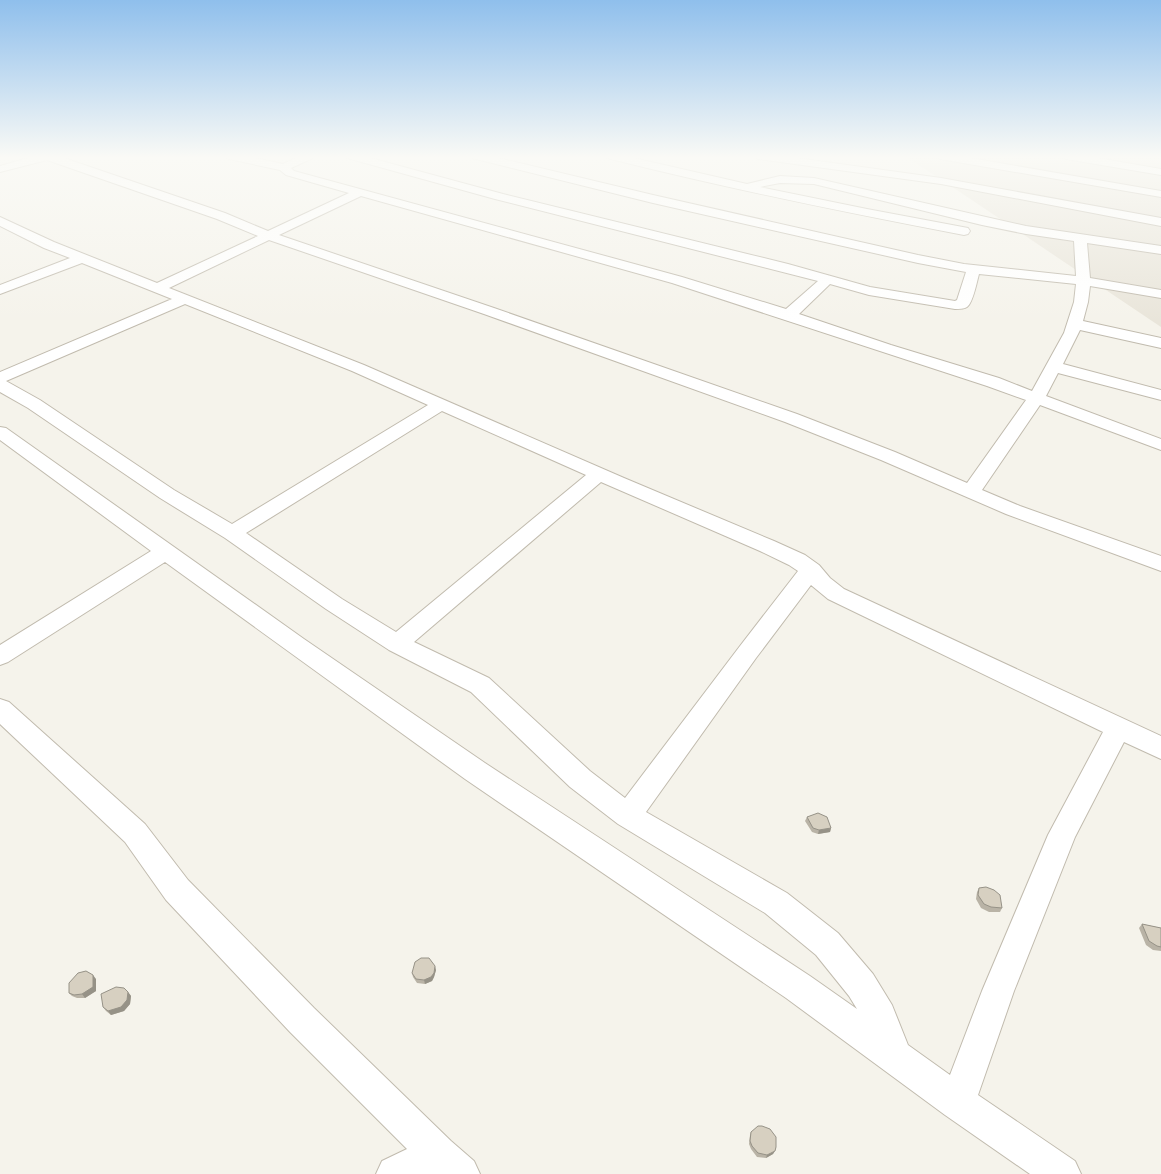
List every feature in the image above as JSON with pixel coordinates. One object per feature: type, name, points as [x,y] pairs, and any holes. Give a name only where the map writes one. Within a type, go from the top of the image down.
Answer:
[{"type":"street","points":[[205,211],[269,236],[490,311],[791,418],[888,456],[1044,522],[1161,564]]},
{"type":"street","points":[[158,288],[321,211]]},
{"type":"street","points":[[423,211],[677,280],[789,315],[1036,398],[1161,445]]},
{"type":"street","points":[[554,211],[896,297],[958,305],[964,302],[974,269]]},
{"type":"street","points":[[704,211],[918,259],[974,269],[1083,281],[1161,294]]},
{"type":"street","points":[[865,211],[964,231]]},
{"type":"street","points":[[939,211],[1026,230],[1161,250]]},
{"type":"street","points":[[1101,211],[1161,222]]},
{"type":"street","points":[[0,221],[49,245],[358,368],[440,405],[767,546],[797,560],[811,570],[836,594],[1161,748]]},
{"type":"street","points":[[971,492],[1036,398],[1072,333],[1081,302],[1083,281],[1080,238]]},
{"type":"street","points":[[0,290],[83,258]]},
{"type":"street","points":[[789,315],[828,279]]},
{"type":"street","points":[[0,378],[184,299]]},
{"type":"street","points":[[1074,324],[1161,343]]},
{"type":"street","points":[[1054,366],[1161,395]]},
{"type":"street","points":[[0,385],[34,404],[167,494],[232,533],[334,604],[397,644],[480,685],[580,779],[628,816],[776,903],[827,944],[861,985],[880,1017],[895,1057]]},
{"type":"street","points":[[232,533],[440,405]]},
{"type":"street","points":[[0,432],[296,645],[475,771],[798,987],[958,1102],[1062,1174]]},
{"type":"street","points":[[397,644],[599,474]]},
{"type":"street","points":[[0,656],[167,551]]},
{"type":"street","points":[[628,816],[748,652],[811,570]]},
{"type":"street","points":[[0,709],[135,833],[177,890],[302,1020],[449,1164]]},
{"type":"street","points":[[958,1102],[998,991],[1062,835],[1118,728]]},
{"type":"street","points":[[395,1174],[449,1164]]},
{"type":"shaded area","points":[[988,211],[1161,211],[1161,327]]},
{"type":"building","points":[[818,813],[827,817],[831,828],[819,830],[813,828],[807,817]]},
{"type":"building","points":[[986,887],[994,890],[1000,895],[1002,908],[991,907],[984,904],[978,895],[979,888]]},
{"type":"building","points":[[1142,924],[1161,928],[1161,947],[1149,941]]},
{"type":"building","points":[[421,958],[429,958],[435,966],[434,973],[431,977],[424,980],[416,979],[412,973],[415,962]]},
{"type":"building","points":[[86,971],[93,975],[93,987],[82,994],[74,995],[69,993],[69,983],[78,973]]},
{"type":"building","points":[[116,987],[124,988],[128,992],[127,1000],[121,1007],[108,1011],[103,1007],[101,994]]},
{"type":"building","points":[[758,1126],[770,1129],[776,1137],[775,1151],[767,1155],[758,1153],[750,1141],[751,1132]]}]
